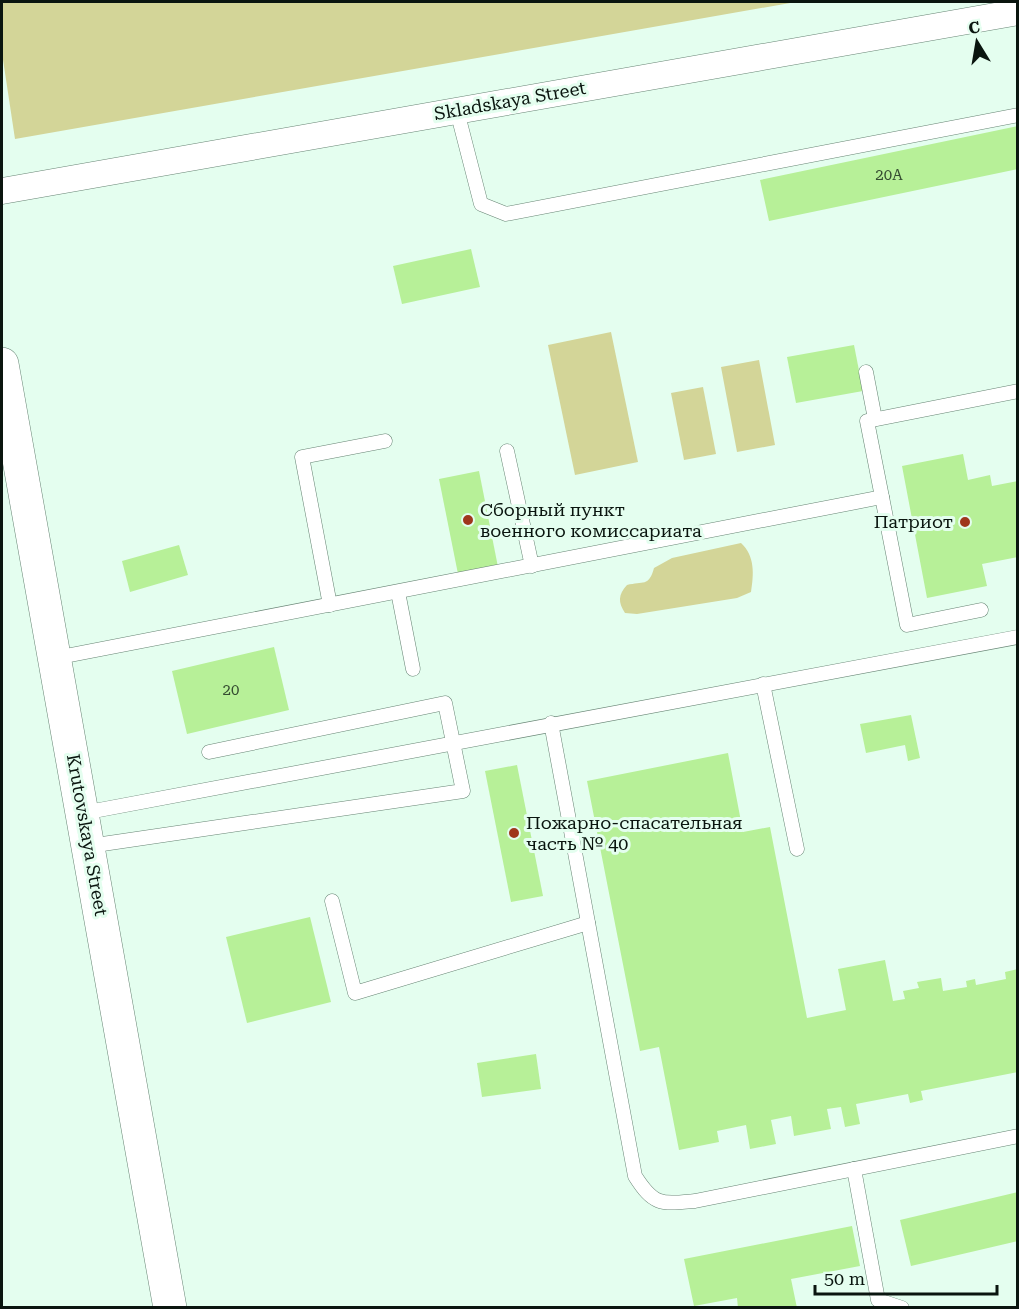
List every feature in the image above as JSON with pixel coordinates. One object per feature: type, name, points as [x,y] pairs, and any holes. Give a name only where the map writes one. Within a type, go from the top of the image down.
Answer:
[{"type":"street","name":"Skladskaya Street","points":[[2,190],[1017,12]]},
{"type":"street","name":"Krutovskaya Street","points":[[2,364],[170,1308]]},
{"type":"lane","points":[[457,111],[481,204],[506,214],[1017,115]]},
{"type":"lane","points":[[866,372],[875,419]]},
{"type":"lane","points":[[981,610],[907,625],[867,421],[1017,391]]},
{"type":"lane","points":[[330,605],[302,457],[385,441]]},
{"type":"lane","points":[[507,451],[532,566]]},
{"type":"lane","points":[[55,658],[882,497]]},
{"type":"lane","points":[[398,592],[413,669]]},
{"type":"lane","points":[[83,813],[1017,636]]},
{"type":"lane","points":[[763,684],[797,849]]},
{"type":"lane","points":[[89,846],[463,791],[445,703],[209,752]]},
{"type":"lane","points":[[551,723],[635,1176],[647,1195],[666,1204],[695,1201],[1017,1136]]},
{"type":"lane","points":[[332,901],[355,993],[588,923]]},
{"type":"lane","points":[[854,1169],[878,1300],[902,1308]]},
{"type":"green space","points":[[2,2],[796,2],[15,139],[2,53]]},
{"type":"green space","points":[[611,332],[638,462],[575,475],[548,345]]},
{"type":"green space","points":[[759,360],[775,445],[737,452],[721,367]]},
{"type":"green space","points":[[703,387],[716,454],[684,460],[671,393]]},
{"type":"green space","points":[[741,543],[751,559],[753,579],[751,592],[737,598],[637,614],[625,613],[620,599],[624,589],[627,585],[647,581],[654,568],[672,558]]},
{"type":"building","points":[[1018,126],[1018,169],[769,221],[760,180]]},
{"type":"building","points":[[471,249],[480,287],[402,304],[393,266]]},
{"type":"building","points":[[854,345],[863,391],[796,403],[787,357]]},
{"type":"building","name":"Патриот","points":[[963,454],[968,480],[990,475],[992,486],[1018,481],[1018,557],[982,564],[987,586],[927,598],[902,466]]},
{"type":"building","name":"Сборный пункт военного комиссариата","points":[[479,471],[498,567],[458,574],[439,479]]},
{"type":"building","points":[[179,545],[188,575],[130,592],[122,561]]},
{"type":"building","points":[[274,647],[289,710],[187,734],[172,671]]},
{"type":"building","points":[[911,715],[920,758],[908,761],[905,745],[866,753],[860,724]]},
{"type":"building","points":[[728,753],[743,832],[770,827],[807,1018],[846,1010],[838,969],[885,960],[893,1001],[905,999],[903,991],[919,988],[917,982],[941,978],[943,991],[967,987],[966,981],[975,979],[976,985],[1006,979],[1005,972],[1018,969],[1018,1072],[921,1091],[923,1100],[910,1103],[908,1094],[856,1104],[860,1124],[845,1127],[841,1107],[827,1109],[831,1129],[794,1136],[791,1116],[771,1120],[776,1144],[750,1149],[746,1125],[717,1131],[719,1142],[679,1150],[659,1047],[640,1051],[587,781]]},
{"type":"building","name":"Пожарно-спасательная часть № 40","points":[[517,765],[543,896],[511,902],[485,771]]},
{"type":"building","points":[[310,917],[331,1002],[247,1023],[226,937]]},
{"type":"building","points":[[536,1054],[541,1089],[482,1097],[477,1063]]},
{"type":"building","points":[[1018,1192],[1018,1241],[911,1266],[900,1220]]},
{"type":"building","points":[[852,1226],[860,1266],[791,1279],[797,1308],[738,1308],[737,1298],[694,1306],[684,1259]]},
{"type":"place","name":"Сборный пункт военного комиссариата","points":[[468,520]]},
{"type":"place","name":"Патриот","points":[[965,522]]},
{"type":"place","name":"Пожарно-спасательная часть № 40","points":[[514,833]]}]
